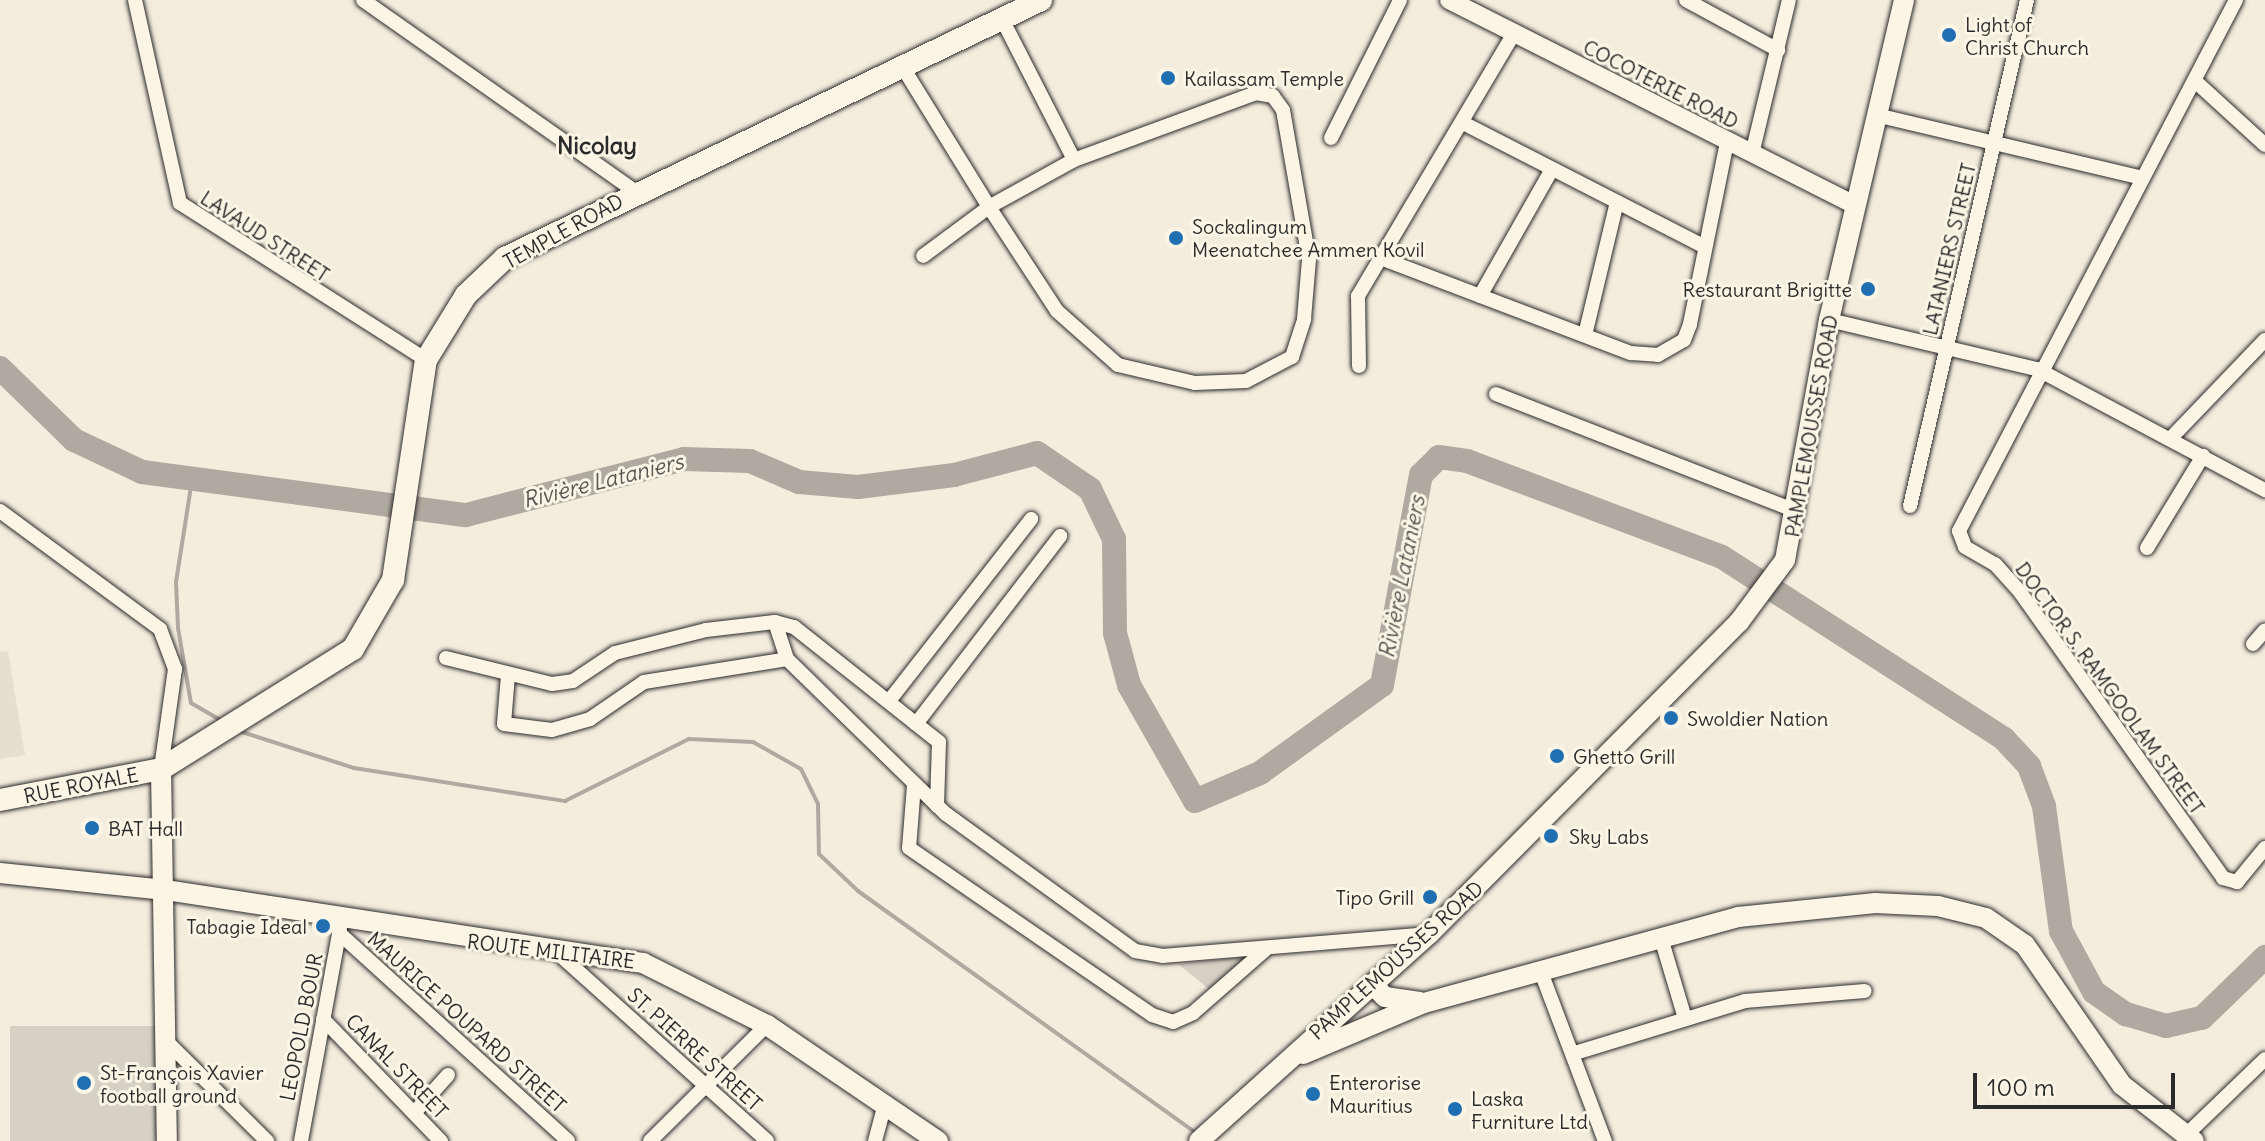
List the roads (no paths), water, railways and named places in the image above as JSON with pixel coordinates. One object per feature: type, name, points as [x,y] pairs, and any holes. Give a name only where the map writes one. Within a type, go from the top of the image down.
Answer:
[{"type":"main road","name":"TEMPLE ROAD","points":[[161,769],[353,649],[376,621],[398,556],[426,360],[466,295],[505,258],[635,191],[902,66],[1007,11],[1041,0]]},
{"type":"main road","name":"PAMPLEMOUSSES ROAD","points":[[1204,1136],[1429,934],[1760,596],[1785,560],[1798,512],[1829,320],[1904,0]]},
{"type":"main road","name":"RUE ROYALE","points":[[0,800],[161,769]]},
{"type":"main road","points":[[161,769],[167,1141]]},
{"type":"main road","name":"ROUTE MILITAIRE","points":[[0,873],[165,890],[341,927],[643,963],[767,1025],[938,1141]]},
{"type":"main road","points":[[1276,1069],[1391,1014],[1424,1003],[1738,917],[1875,903],[1986,918],[2025,945],[2122,1085],[2190,1139]]},
{"type":"main road","points":[[1364,990],[1424,1003]]},
{"type":"main road","points":[[1364,990],[1391,1014]]},
{"type":"street","name":"LAVAUD STREET","points":[[135,0],[180,203],[426,360]]},
{"type":"street","points":[[363,0],[379,4],[635,191]]},
{"type":"street","points":[[1331,138],[1400,0]]},
{"type":"street","name":"COCOTERIE ROAD","points":[[1449,0],[1855,205]]},
{"type":"street","points":[[1686,0],[1778,50]]},
{"type":"street","points":[[1752,154],[1789,0]]},
{"type":"street","name":"LATANIERS STREET","points":[[1910,506],[2027,0]]},
{"type":"street","points":[[2037,369],[2143,178],[2236,0]]},
{"type":"street","points":[[1007,11],[1074,160]]},
{"type":"street","points":[[1359,366],[1355,305],[1513,35]]},
{"type":"street","points":[[902,66],[989,207],[1057,311],[1118,365],[1195,383],[1233,382],[1276,371],[1292,357],[1309,259],[1283,110],[1273,96],[1256,93],[1074,160],[989,207],[923,256]]},
{"type":"street","points":[[2195,81],[2265,145]]},
{"type":"street","points":[[1876,115],[2143,178]]},
{"type":"street","points":[[1463,123],[1703,246]]},
{"type":"street","points":[[1383,259],[1631,353],[1672,350],[1690,324],[1703,246],[1727,142]]},
{"type":"street","points":[[1480,296],[1552,169]]},
{"type":"street","points":[[1585,335],[1617,202]]},
{"type":"street","points":[[1829,320],[2037,369],[2265,490]]},
{"type":"street","points":[[2170,439],[2265,340]]},
{"type":"street","name":"DOCTOR S. RAMGOOLAM STREET","points":[[2037,369],[1959,531],[1965,547],[1995,564],[2020,592],[2223,878],[2237,882],[2265,848]]},
{"type":"street","points":[[1496,394],[1798,512]]},
{"type":"street","points":[[2147,548],[2203,456]]},
{"type":"street","points":[[0,511],[160,629],[175,669],[161,769]]},
{"type":"street","points":[[889,701],[1031,519]]},
{"type":"street","points":[[916,724],[1060,536]]},
{"type":"street","points":[[775,622],[787,659],[914,785],[937,806],[1135,951],[1163,956],[1429,934]]},
{"type":"street","points":[[446,658],[508,675],[573,681],[615,653],[775,622],[794,627],[939,742],[937,806]]},
{"type":"street","points":[[2253,644],[2265,630]]},
{"type":"street","points":[[508,675],[504,724],[552,730],[590,719],[644,682],[787,659]]},
{"type":"street","points":[[914,785],[909,848],[1152,1015],[1173,1022],[1193,1013],[1265,949]]},
{"type":"street","name":"LEOPOLD BOUR","points":[[301,1141],[341,927]]},
{"type":"street","name":"MAURICE POUPARD STREET","points":[[341,927],[568,1141]]},
{"type":"street","points":[[1661,938],[1684,1015]]},
{"type":"street","name":"ST. PIERRE STREET","points":[[560,955],[709,1083],[767,1141]]},
{"type":"street","points":[[1541,972],[1575,1053],[1605,1141]]},
{"type":"street","points":[[1575,1053],[1684,1015],[1785,995],[1865,991]]},
{"type":"street","name":"CANAL STREET","points":[[323,1019],[441,1141]]},
{"type":"street","points":[[650,1141],[767,1025]]},
{"type":"street","points":[[165,1040],[267,1141]]},
{"type":"street","points":[[2190,1139],[2265,1059]]},
{"type":"street","points":[[414,1113],[448,1075]]},
{"type":"street","points":[[875,1141],[885,1103]]},
{"type":"waterway","name":"Rivière Lataniers","points":[[0,368],[74,440],[142,472],[466,515],[684,459],[750,461],[799,482],[858,487],[954,475],[1037,453],[1090,489],[1114,539],[1115,633],[1129,685],[1195,801],[1260,773],[1382,685],[1421,475],[1439,457],[1467,461],[1722,557],[2004,739],[2029,766],[2044,806],[2061,931],[2094,992],[2126,1014],[2166,1026],[2202,1018],[2265,957]]},
{"type":"waterway","points":[[192,480],[176,582],[178,628],[191,703],[219,719]]},
{"type":"waterway","points":[[242,732],[354,768],[565,801],[689,739],[753,742],[801,769],[818,804],[819,854],[858,891],[1199,1135]]},
{"type":"place","name":"Light of Christ Church","points":[[1949,35]]},
{"type":"place","name":"Kailassam Temple","points":[[1168,78]]},
{"type":"place","name":"Sockalingum Meenatchee Ammen Kovil","points":[[1176,238]]},
{"type":"place","name":"Restaurant Brigitte","points":[[1868,289]]},
{"type":"place","name":"Swoldier Nation","points":[[1671,718]]},
{"type":"place","name":"Ghetto Grill","points":[[1557,756]]},
{"type":"place","name":"BAT Hall","points":[[92,828]]},
{"type":"place","name":"Sky Labs","points":[[1551,836]]},
{"type":"place","name":"Tipo Grill","points":[[1430,897]]},
{"type":"place","name":"Tabagie Ideal","points":[[323,926]]},
{"type":"place","name":"St-François Xavier football ground","points":[[84,1083]]},
{"type":"place","name":"Enterorise Mauritius","points":[[1313,1094]]},
{"type":"place","name":"Laska Furniture Ltd","points":[[1455,1109]]},
{"type":"district","name":"Nicolay","points":[[597,146]]}]
